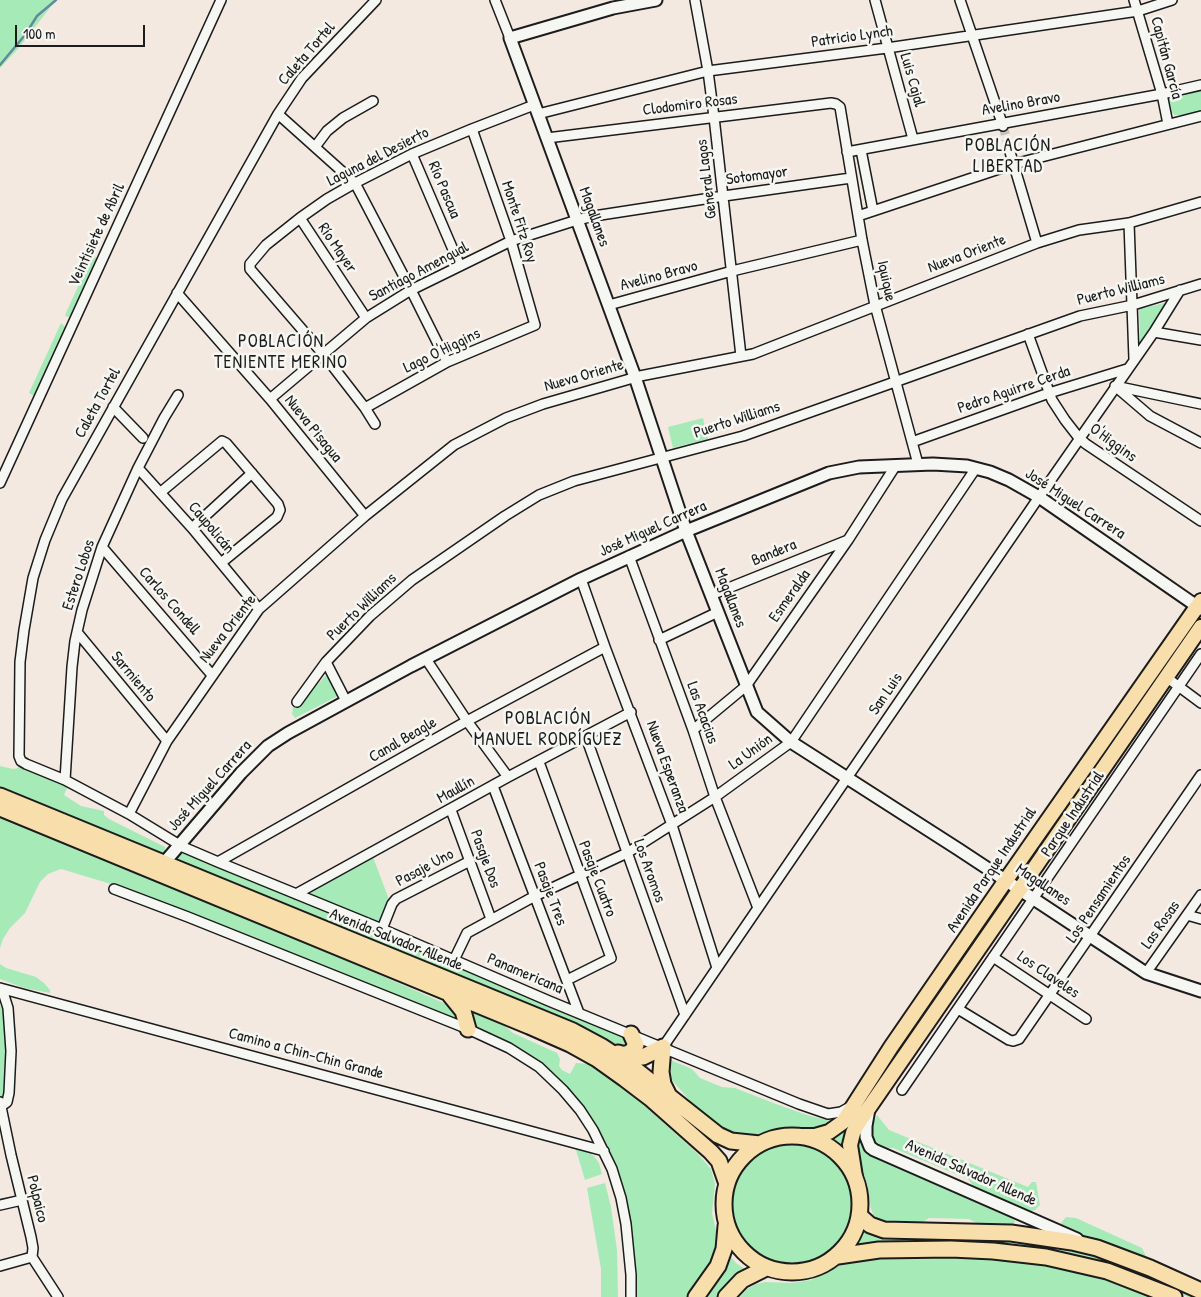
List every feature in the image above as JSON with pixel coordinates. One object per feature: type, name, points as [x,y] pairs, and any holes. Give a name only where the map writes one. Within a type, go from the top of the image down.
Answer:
[{"type":"highway","name":"Avenida Salvador Allende","points":[[0,796],[567,1028],[601,1046],[627,1063],[710,1130],[725,1139],[760,1144]]},
{"type":"highway","name":"Avenida Salvador Allende","points":[[0,808],[570,1044],[610,1068],[650,1098],[711,1152],[719,1161],[727,1184]]},
{"type":"highway","points":[[447,992],[460,1006],[468,1028]]},
{"type":"highway","points":[[624,1055],[631,1052],[636,1045],[632,1034]]},
{"type":"highway","points":[[601,1046],[624,1055],[643,1057],[663,1047]]},
{"type":"highway","points":[[663,1047],[661,1072],[669,1095]]},
{"type":"highway","points":[[696,1297],[714,1273],[722,1258],[726,1240],[724,1196],[727,1184],[732,1172],[749,1151],[760,1144],[786,1136],[814,1139],[834,1149],[847,1162],[859,1190],[860,1216],[856,1231],[848,1244],[828,1264],[804,1272],[778,1272],[766,1268],[747,1256],[734,1240],[726,1220]]},
{"type":"highway","name":"Avenida Salvador Allende","points":[[860,1216],[870,1225],[880,1229],[1011,1233],[1058,1239],[1097,1248],[1201,1290]]},
{"type":"highway","points":[[838,1256],[879,1250],[951,1249],[993,1251],[1046,1257],[1107,1271],[1174,1297]]},
{"type":"highway","points":[[726,1297],[742,1280],[766,1268]]},
{"type":"main road","name":"Avenida Parque Industrial","points":[[855,1177],[850,1152],[851,1138],[863,1104],[922,1004],[1006,880],[1200,605]]},
{"type":"main road","name":"Avenida Parque Industrial","points":[[800,1136],[815,1136],[829,1132],[843,1122],[863,1104],[926,1026],[1201,627]]},
{"type":"main road","points":[[926,1026],[922,1004],[938,1008]]},
{"type":"street","name":"Veintisiete de Abril","points":[[0,483],[221,0]]},
{"type":"street","name":"Caleta Tortel","points":[[129,814],[65,780],[26,764],[18,756],[20,662],[33,578],[62,499],[278,114],[308,72],[376,0]]},
{"type":"street","name":"Magallanes","points":[[495,0],[635,377],[686,530],[757,712],[791,742],[1034,898],[1146,973],[1201,991]]},
{"type":"street","points":[[510,38],[611,4],[656,0]]},
{"type":"street","name":"General Lagos","points":[[695,0],[714,117],[741,356]]},
{"type":"street","name":"Luis Cajal","points":[[875,0],[913,139]]},
{"type":"street","points":[[960,0],[1002,124]]},
{"type":"street","name":"Capitán García","points":[[1134,0],[1162,94],[1168,124]]},
{"type":"street","name":"Patricio Lynch","points":[[536,110],[708,71],[887,48],[1138,11],[1172,0]]},
{"type":"street","name":"Avelino Bravo","points":[[847,152],[1162,94],[1201,85]]},
{"type":"street","points":[[315,147],[327,131],[343,118],[373,101]]},
{"type":"street","name":"Clodomiro Rosas","points":[[547,138],[831,103],[836,104]]},
{"type":"street","name":"Iquique","points":[[836,104],[840,107],[875,305],[918,464]]},
{"type":"street","name":"Laguna del Desierto","points":[[324,355],[250,268],[249,266],[252,261],[266,246],[300,218],[327,199],[356,183],[412,154],[472,129],[536,110]]},
{"type":"street","points":[[278,114],[356,183],[447,362]]},
{"type":"street","points":[[858,216],[1014,164],[1201,116]]},
{"type":"street","name":"Monte Fitz Roy","points":[[472,129],[511,241],[534,325]]},
{"type":"street","points":[[861,150],[873,212]]},
{"type":"street","points":[[1010,152],[1037,243]]},
{"type":"street","name":"Río Pascua","points":[[412,154],[460,266]]},
{"type":"street","name":"Sotomayor","points":[[577,220],[724,196],[852,178]]},
{"type":"street","name":"Nueva Oriente","points":[[129,814],[167,741],[260,609],[364,516],[454,445],[506,418],[543,404],[635,377],[766,350],[875,305],[1037,243],[1079,230],[1129,223],[1201,202]]},
{"type":"street","name":"Río Mayer","points":[[300,218],[366,318]]},
{"type":"street","name":"Santiago Amengual","points":[[270,399],[366,318],[411,290],[511,241],[577,220]]},
{"type":"street","points":[[1129,223],[1134,359]]},
{"type":"street","name":"Avelino Bravo","points":[[609,305],[732,271],[862,240]]},
{"type":"street","name":"Puerto Williams","points":[[297,702],[326,662],[394,594],[504,516],[534,498],[562,486],[743,436],[1080,316],[1133,305],[1201,284]]},
{"type":"street","name":"San Luis","points":[[663,1047],[1038,497],[1154,332],[1180,290]]},
{"type":"street","name":"Nueva Pisagua","points":[[177,293],[270,399],[364,516]]},
{"type":"street","name":"Lago O'Higgins","points":[[365,408],[447,362],[534,325]]},
{"type":"street","points":[[1154,332],[1201,340]]},
{"type":"street","name":"O'Higgins","points":[[1028,334],[1049,393],[1064,420],[1079,438],[1201,521]]},
{"type":"street","points":[[324,355],[375,424]]},
{"type":"street","name":"Pedro Aguirre Cerda","points":[[912,442],[1049,393],[1127,369]]},
{"type":"street","points":[[1115,386],[1201,404]]},
{"type":"street","points":[[1115,386],[1150,416],[1201,443]]},
{"type":"street","name":"Estero Lobos","points":[[65,780],[69,705],[77,632],[88,589],[102,547],[138,468],[170,406],[178,395]]},
{"type":"street","points":[[113,407],[143,438]]},
{"type":"street","points":[[161,492],[222,441],[226,443],[252,473],[278,504],[280,510],[277,517],[222,563]]},
{"type":"street","name":"José Miguel Carrera","points":[[164,863],[241,774],[268,746],[288,733],[581,579],[686,530],[821,475],[859,467],[918,464],[955,465],[976,468],[1009,480],[1038,497],[1200,605]]},
{"type":"street","name":"Esmeralda","points":[[693,730],[746,686],[848,540],[896,465]]},
{"type":"street","name":"Caupolicán","points":[[138,468],[161,492],[260,609]]},
{"type":"street","name":"La Unión","points":[[454,960],[468,933],[535,896],[627,853],[715,797],[791,742],[976,468]]},
{"type":"street","points":[[192,528],[252,473]]},
{"type":"street","name":"Bandera","points":[[711,595],[848,540]]},
{"type":"street","name":"Carlos Condell","points":[[102,547],[212,675]]},
{"type":"street","name":"Las Acacias","points":[[629,556],[693,730],[715,797],[758,908]]},
{"type":"street","name":"Nueva Esperanza","points":[[581,579],[672,825],[717,968]]},
{"type":"street","points":[[659,640],[718,612]]},
{"type":"street","name":"Sarmiento","points":[[77,632],[167,741]]},
{"type":"street","name":"Canal Beagle","points":[[218,862],[467,721],[605,647]]},
{"type":"street","name":"Parque Industrial","points":[[902,1090],[1201,654]]},
{"type":"street","points":[[426,659],[508,778]]},
{"type":"street","name":"Puerto Williams","points":[[326,662],[346,701]]},
{"type":"street","points":[[1166,677],[1201,702]]},
{"type":"street","name":"Maullín","points":[[296,894],[630,712]]},
{"type":"street","name":"Los Aromos","points":[[586,737],[685,1015]]},
{"type":"street","name":"Pasaje Cuatro","points":[[539,762],[579,874],[612,958],[567,980]]},
{"type":"street","name":"Los Pensamientos","points":[[958,1009],[1009,1040],[1020,1039],[1201,775]]},
{"type":"street","name":"Pasaje Tres","points":[[493,786],[579,1013]]},
{"type":"street","name":"Pasaje Dos","points":[[451,810],[491,919]]},
{"type":"street","name":"Panamericana","points":[[129,814],[179,845],[218,862],[762,1089],[828,1114],[834,1114],[863,1104]]},
{"type":"street","name":"Pasaje Uno","points":[[382,929],[392,904],[396,900],[470,861]]},
{"type":"street","points":[[114,889],[468,1028],[509,1048],[545,1072],[580,1110],[604,1151],[614,1176],[623,1206],[628,1245],[631,1297]]},
{"type":"street","name":"Las Rosas","points":[[1146,973],[1201,895]]},
{"type":"street","points":[[1187,914],[1201,919]]},
{"type":"street","name":"Los Claveles","points":[[993,957],[1086,1019]]},
{"type":"street","points":[[0,1105],[7,1102],[10,1088],[11,1051],[8,1008],[1,988]]},
{"type":"street","name":"Camino a Chin-Chin Grande","points":[[1,988],[604,1151]]},
{"type":"street","name":"Avenida Salvador Allende","points":[[863,1104],[866,1137],[870,1147],[874,1150],[1097,1248]]},
{"type":"street","name":"Polpaico","points":[[0,1105],[10,1155],[31,1237],[32,1258],[58,1297]]},
{"type":"street","points":[[0,1157],[10,1155]]},
{"type":"street","points":[[0,1205],[22,1200]]},
{"type":"street","points":[[0,1266],[32,1258]]},
{"type":"green space","points":[[0,0],[56,0],[17,50],[0,68]]},
{"type":"green space","points":[[1201,87],[1201,111],[1175,115],[1168,110],[1166,99],[1168,96]]},
{"type":"green space","points":[[92,256],[97,258],[98,261],[73,316],[67,317],[65,315]]},
{"type":"green space","points":[[1169,302],[1143,341],[1140,342],[1139,309]]},
{"type":"green space","points":[[61,323],[67,329],[36,397],[29,393]]},
{"type":"green space","points":[[703,418],[708,439],[673,448],[668,427]]},
{"type":"green space","points":[[328,675],[338,696],[295,718],[292,714],[293,707],[306,697]]},
{"type":"green space","points":[[1135,707],[1022,877],[1017,875]]},
{"type":"green space","points":[[20,764],[68,786],[64,795],[81,806],[104,811],[104,815],[109,819],[165,847],[165,853],[161,855],[0,788],[0,766],[13,769],[18,768]]},
{"type":"green space","points":[[0,817],[343,957],[455,1008],[460,1019],[458,1020],[210,920],[111,884],[61,869],[48,874],[40,882],[25,913],[10,928],[0,948]]},
{"type":"green space","points":[[181,852],[379,932],[632,1039],[624,1049],[549,1012],[537,1009],[177,861],[176,858]]},
{"type":"green space","points":[[373,857],[390,902],[380,925],[310,895],[314,890]]},
{"type":"green space","points":[[1005,892],[966,952],[954,977],[936,1001],[930,1000]]},
{"type":"green space","points":[[0,964],[6,968],[36,977],[44,983],[50,990],[50,993],[24,988],[0,979]]},
{"type":"green space","points":[[0,1005],[3,1011],[7,1044],[8,1081],[4,1099],[0,1096]]},
{"type":"green space","points":[[467,1008],[499,1021],[513,1033],[557,1053],[560,1059],[559,1066],[570,1074],[576,1063],[590,1064],[602,1070],[617,1081],[697,1153],[711,1169],[715,1184],[712,1213],[717,1235],[717,1249],[713,1264],[689,1297],[634,1297],[632,1239],[627,1205],[618,1173],[606,1143],[594,1124],[560,1080],[526,1053],[498,1037],[473,1027]]},
{"type":"green space","points":[[921,1013],[922,1015],[875,1086],[845,1146],[830,1137],[844,1129]]},
{"type":"green space","points":[[668,1059],[692,1069],[700,1078],[722,1087],[735,1088],[833,1123],[823,1129],[786,1128],[752,1137],[737,1135],[719,1129],[699,1111],[670,1078],[668,1075]]},
{"type":"green space","points":[[877,1115],[889,1130],[1028,1187],[1032,1182],[1036,1182],[1040,1205],[1035,1210],[1029,1212],[977,1191],[968,1179],[893,1148],[879,1148],[873,1144],[870,1129]]},
{"type":"green space","points":[[862,1127],[863,1145],[873,1157],[994,1208],[1013,1219],[1015,1221],[1014,1224],[980,1225],[969,1219],[929,1218],[920,1224],[885,1223],[881,1221],[874,1216],[871,1209],[867,1183],[855,1150]]},
{"type":"green space","points":[[792,1142],[816,1147],[837,1160],[850,1181],[855,1205],[850,1229],[837,1250],[816,1263],[792,1268],[768,1263],[747,1250],[734,1229],[729,1205],[734,1181],[747,1160],[768,1147]]},
{"type":"green space","points":[[570,1146],[589,1152],[594,1156],[599,1163],[602,1174],[585,1180],[576,1150]]},
{"type":"green space","points":[[605,1183],[611,1207],[617,1250],[618,1297],[601,1297],[601,1269],[587,1188]]},
{"type":"green space","points":[[1066,1217],[1076,1218],[1142,1248],[1148,1260],[1063,1227],[1061,1223]]},
{"type":"green space","points":[[865,1230],[872,1234],[887,1237],[1017,1241],[1073,1250],[1138,1271],[1201,1297],[1188,1297],[1109,1267],[855,1248]]},
{"type":"green space","points":[[727,1252],[736,1263],[748,1271],[721,1297],[703,1297]]},
{"type":"green space","points":[[942,1254],[1002,1257],[1076,1268],[1162,1297],[740,1297],[747,1289],[756,1284],[765,1282],[792,1283],[811,1280],[840,1264],[856,1258]]},
{"type":"waterway","points":[[0,65],[25,35],[37,16],[56,0]]},
{"type":"tunnel","points":[[1003,126],[1010,152]]},
{"type":"district","name":"POBLACIÓN LIBERTAD","points":[[1008,156]]},
{"type":"district","name":"POBLACIÓN TENIENTE MERINO","points":[[281,352]]},
{"type":"district","name":"POBLACIÓN MANUEL RODRÍGUEZ","points":[[548,730]]}]
